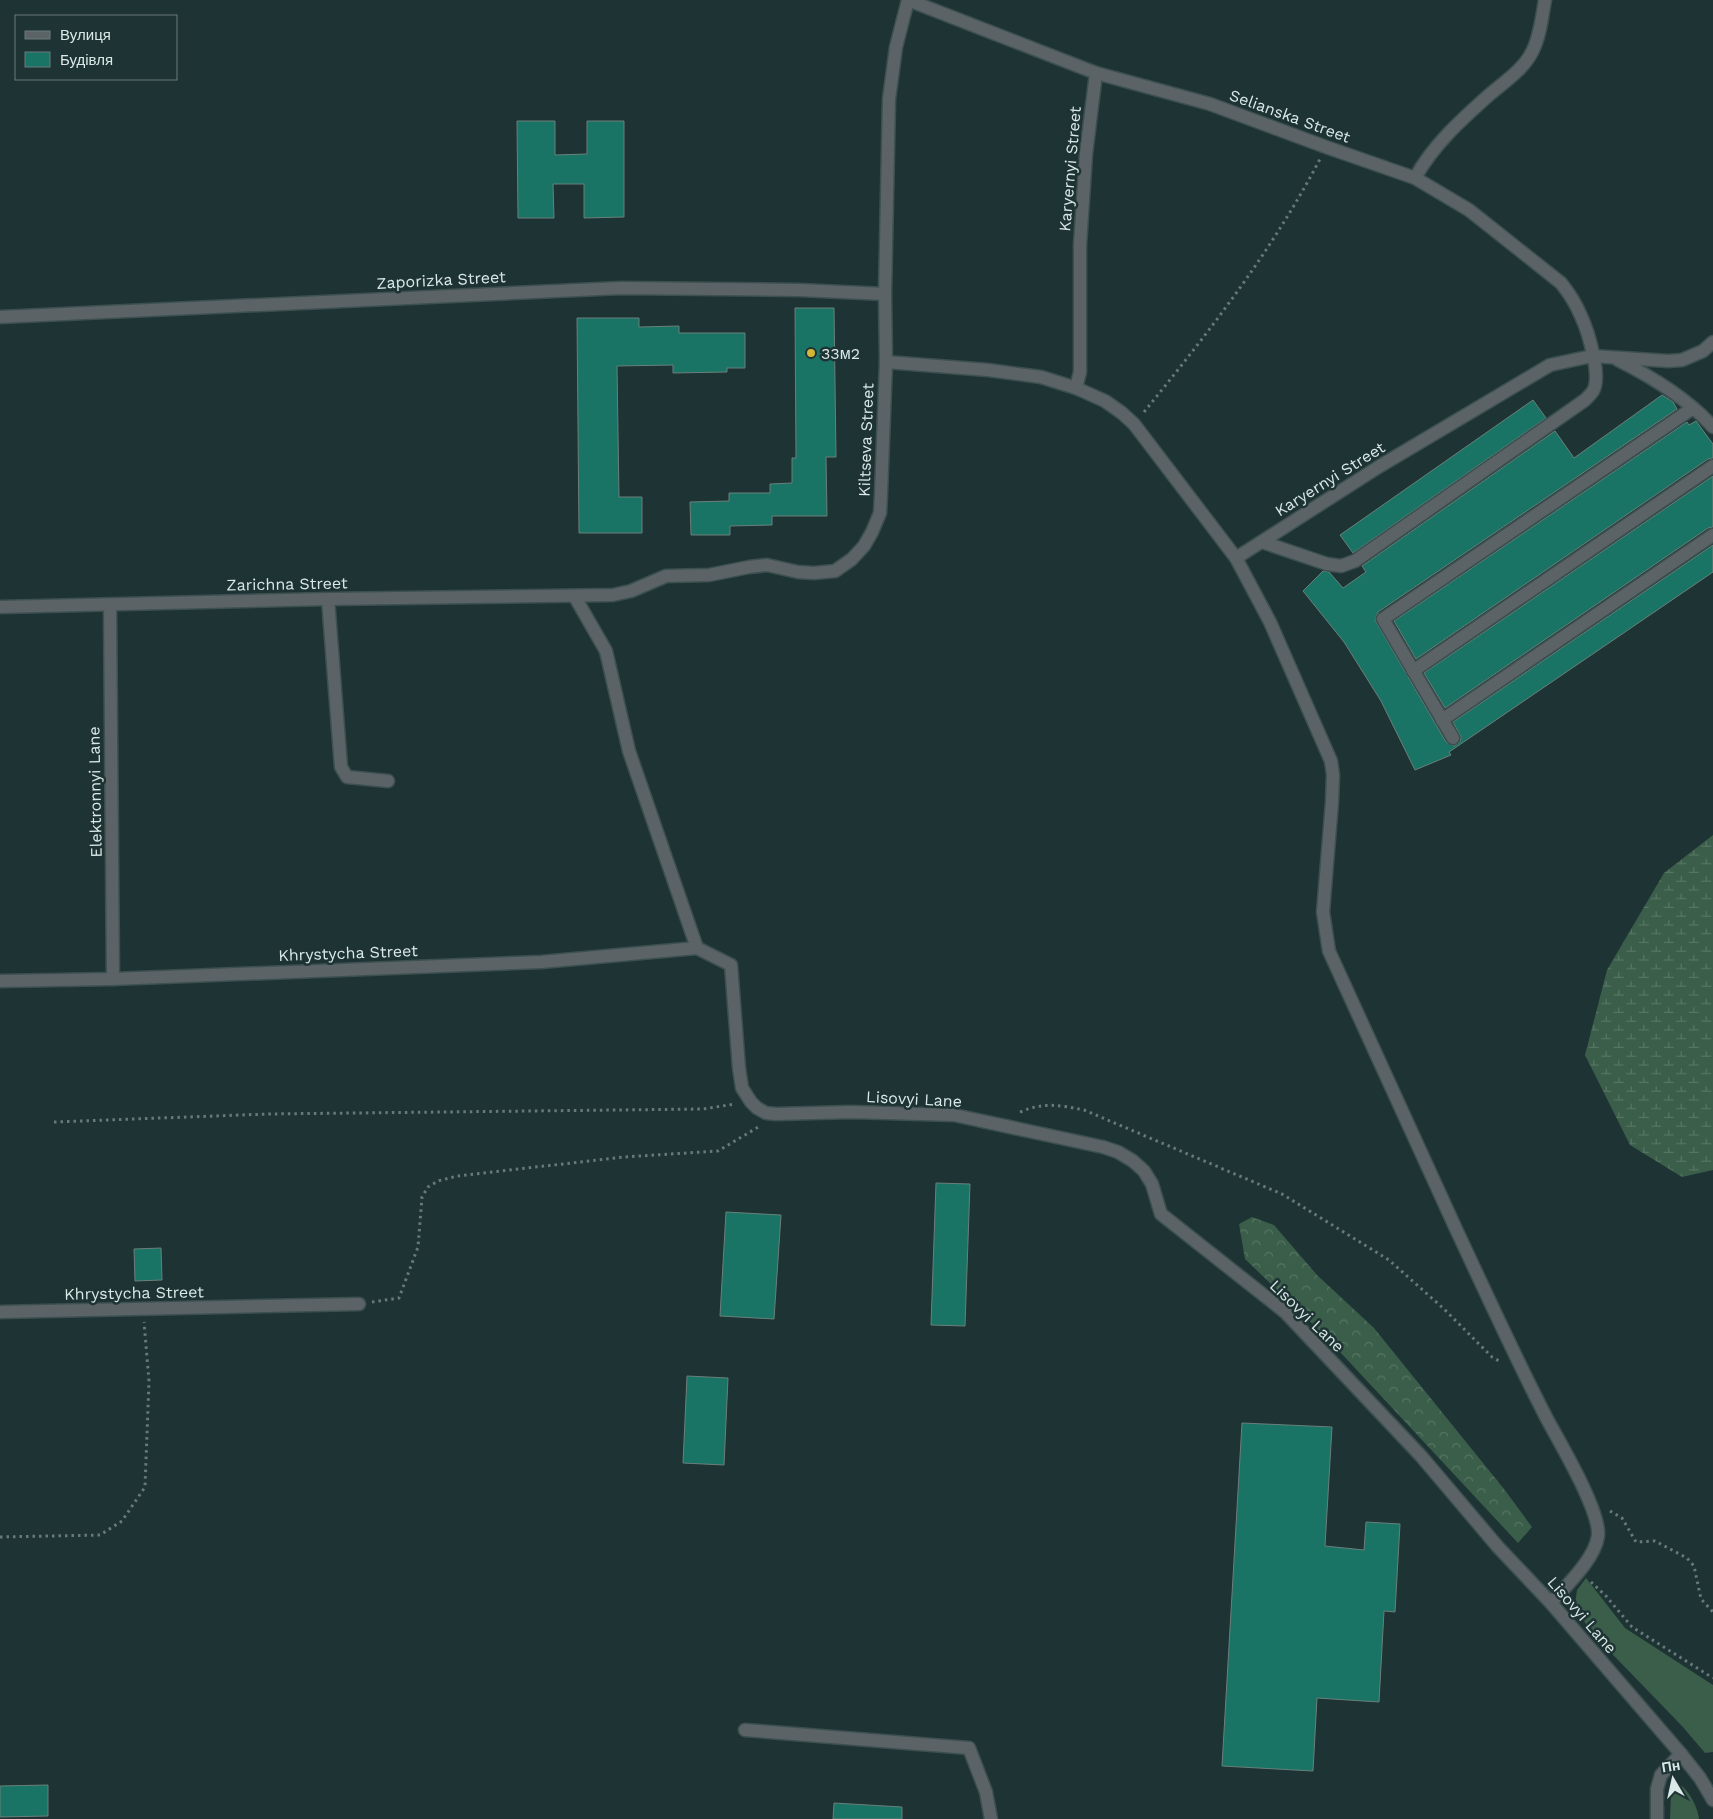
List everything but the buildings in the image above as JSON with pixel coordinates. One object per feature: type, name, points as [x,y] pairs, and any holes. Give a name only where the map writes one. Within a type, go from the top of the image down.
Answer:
[{"type":"street","name":"Selianska Street","points":[[908,0],[1096,73],[1210,104],[1415,178],[1469,210],[1561,283],[1572,298],[1588,334],[1597,378],[1594,390],[1585,400],[1355,561],[1341,566],[1328,564],[1262,542]]},
{"type":"street","name":"Kiltseva Street","points":[[575,597],[631,592],[666,576],[710,575],[750,567],[767,566],[814,573],[835,571],[852,559],[864,546],[880,513],[886,362],[885,294],[889,99],[896,47],[908,0]]},
{"type":"street","points":[[1415,178],[1424,162],[1439,143],[1470,112],[1526,62],[1533,51],[1537,38],[1545,0]]},
{"type":"street","name":"Karyernyi Street","points":[[1076,388],[1080,372],[1080,244],[1085,163],[1096,73]]},
{"type":"street","name":"Zaporizka Street","points":[[0,317],[621,288],[799,290],[885,294]]},
{"type":"street","name":"Karyernyi Street","points":[[1236,558],[1380,466],[1550,365],[1592,356],[1668,361],[1682,360],[1703,352],[1713,342]]},
{"type":"street","points":[[1614,357],[1647,374],[1693,408],[1713,426]]},
{"type":"street","points":[[886,362],[997,371],[1041,377],[1076,388],[1105,401],[1134,424],[1236,558],[1270,622],[1331,760],[1333,775],[1332,802],[1323,912],[1329,951],[1526,1378],[1594,1511],[1598,1523],[1598,1536],[1594,1548],[1580,1572],[1551,1603]]},
{"type":"street","points":[[1453,738],[1383,619],[1693,408]]},
{"type":"street","points":[[1413,670],[1713,466]]},
{"type":"street","points":[[1442,720],[1713,535]]},
{"type":"street","points":[[575,597],[606,650],[629,751],[697,948],[731,965],[739,1068],[742,1088],[751,1102]]},
{"type":"street","name":"Zarichna Street","points":[[0,607],[328,599],[575,597]]},
{"type":"street","points":[[328,599],[341,767],[347,777],[388,781]]},
{"type":"street","name":"Elektronnyi Lane","points":[[110,605],[114,979]]},
{"type":"street","name":"Khrystycha Street","points":[[0,981],[114,979],[542,962],[697,948]]},
{"type":"street","name":"Lisovyi Lane","points":[[751,1102],[766,1113],[776,1114],[852,1112],[954,1115],[1103,1148],[1118,1152],[1133,1161],[1144,1171],[1152,1184],[1161,1214],[1284,1312],[1421,1456],[1681,1754],[1700,1778],[1713,1800]]},
{"type":"street","name":"Khrystycha Street","points":[[0,1312],[359,1304]]},
{"type":"street","points":[[744,1730],[969,1748],[986,1792],[992,1819]]},
{"type":"street","points":[[1656,1819],[1661,1775],[1681,1754]]},
{"type":"path","points":[[1134,424],[1201,343],[1255,267],[1300,197],[1326,147]]},
{"type":"path","points":[[54,1122],[268,1114],[703,1109],[751,1102]]},
{"type":"path","points":[[994,1124],[1029,1108],[1056,1105],[1084,1110],[1282,1194],[1389,1260],[1444,1309],[1492,1357],[1526,1378]]},
{"type":"path","points":[[359,1304],[399,1298],[418,1246],[422,1197],[428,1187],[438,1180],[457,1176],[614,1158],[718,1151],[746,1135],[776,1114]]},
{"type":"path","points":[[0,1537],[100,1535],[122,1521],[144,1487],[149,1381],[143,1309]]},
{"type":"path","points":[[1594,1511],[1611,1511],[1622,1518],[1636,1542],[1655,1541],[1687,1558],[1694,1566],[1701,1599],[1713,1612]]},
{"type":"path","points":[[1580,1572],[1606,1596],[1632,1627],[1713,1678]]},
{"type":"green space","points":[[1713,835],[1713,1170],[1682,1177],[1630,1145],[1585,1055],[1607,970],[1664,873]]},
{"type":"green space","points":[[1252,1217],[1274,1225],[1317,1275],[1374,1328],[1504,1489],[1532,1527],[1518,1543],[1327,1338],[1245,1259],[1239,1224]]},
{"type":"green space","points":[[1586,1578],[1625,1628],[1713,1685],[1713,1752],[1705,1753],[1682,1726],[1589,1630],[1575,1604],[1577,1590]]},
{"type":"green space","points":[[1678,1786],[1682,1786],[1691,1797],[1699,1819],[1670,1819],[1671,1794]]},
{"type":"place","name":"33м2","points":[[811,353]]}]
